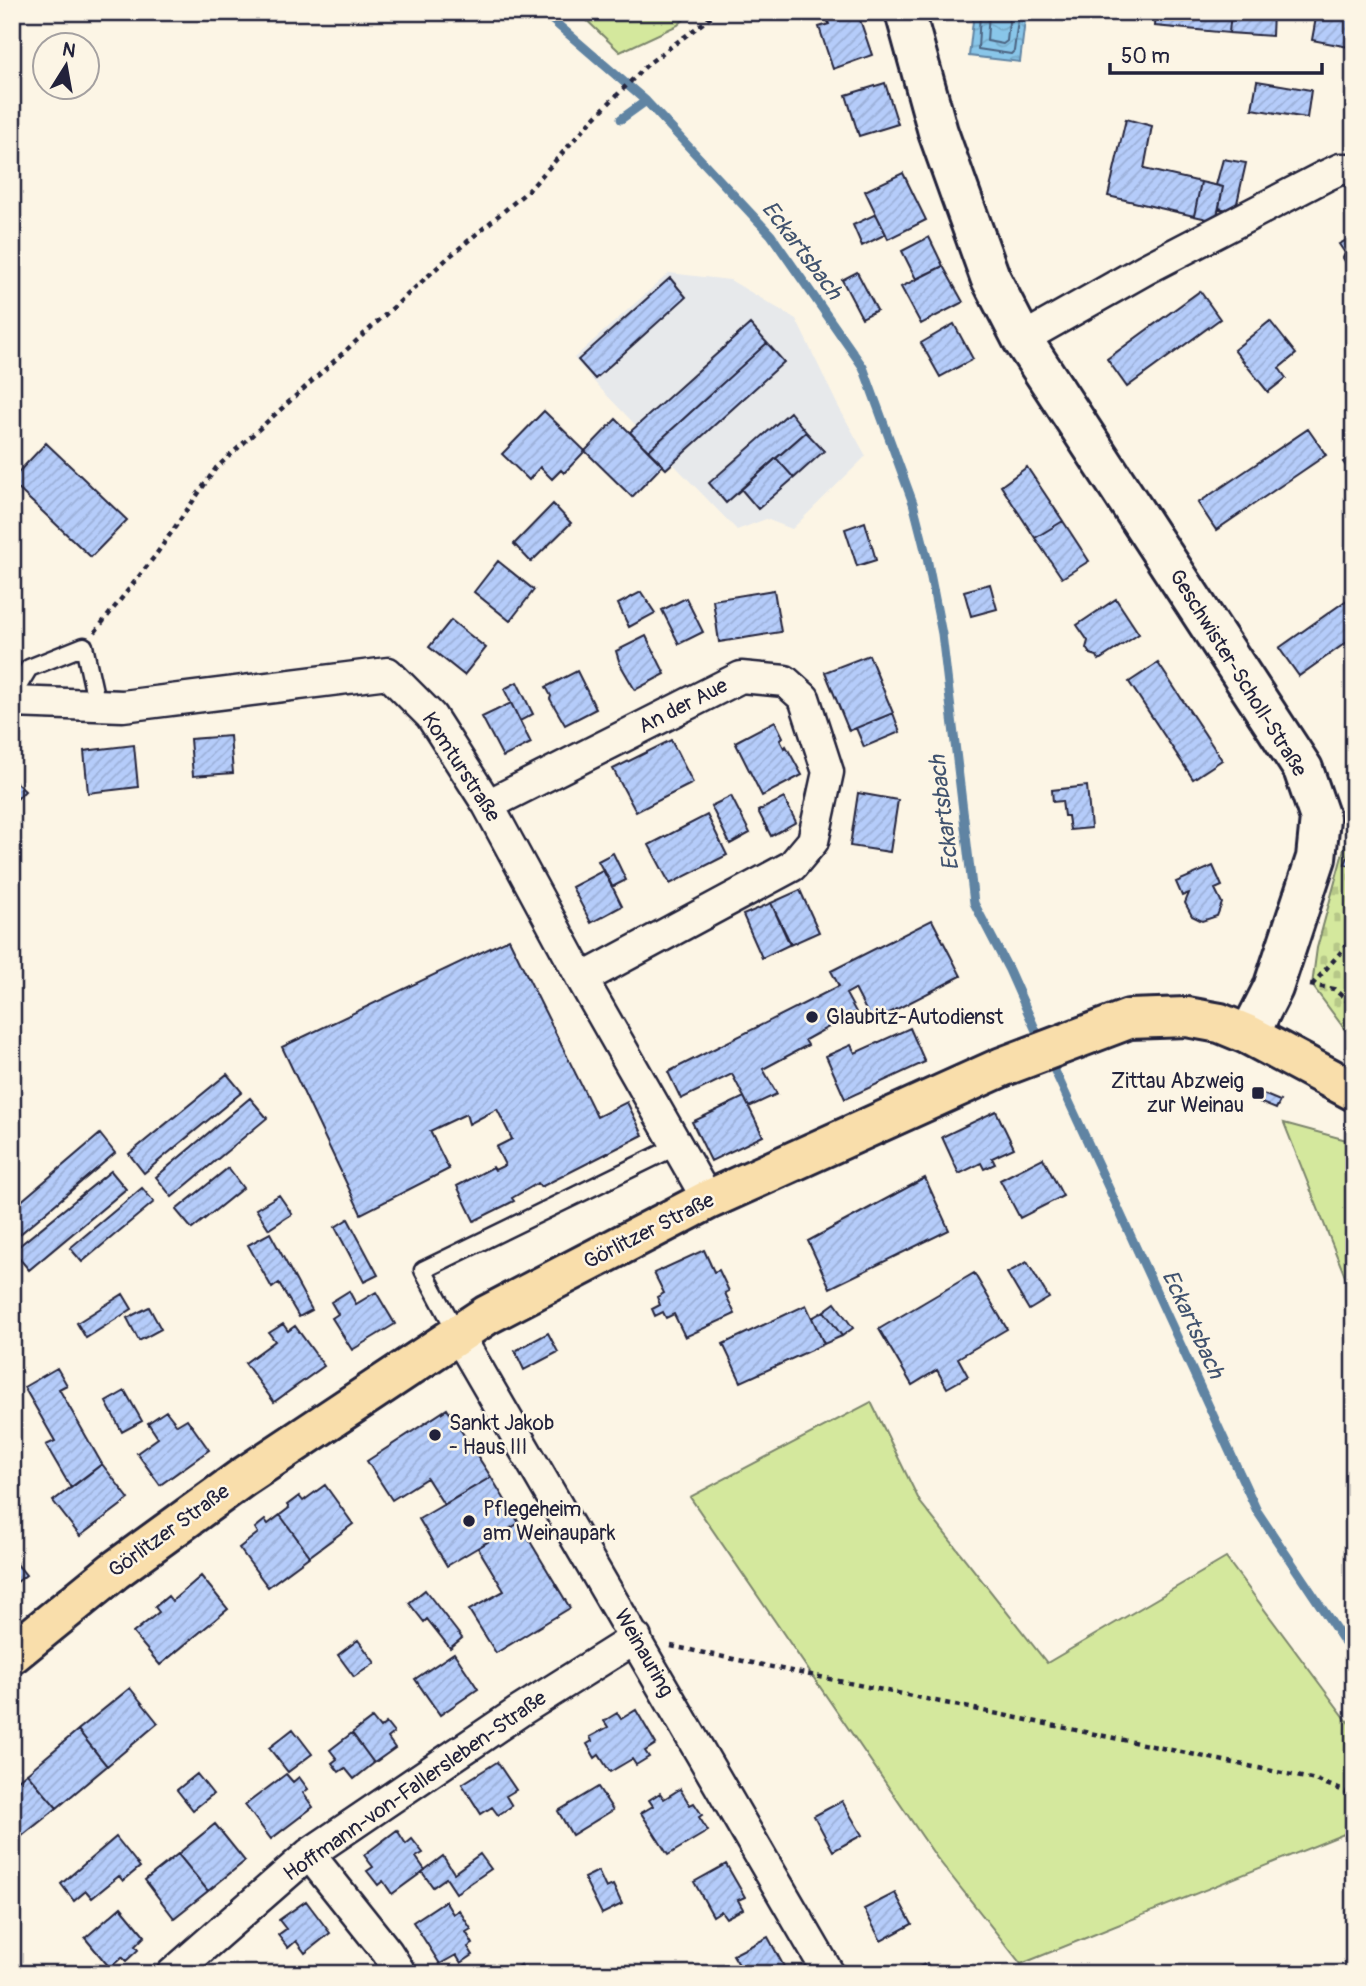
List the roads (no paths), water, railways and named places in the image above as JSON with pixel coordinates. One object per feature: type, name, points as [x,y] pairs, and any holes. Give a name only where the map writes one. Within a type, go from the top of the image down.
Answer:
[{"type":"main road","name":"Görlitzer Straße","points":[[12,1654],[67,1608],[254,1470],[487,1315],[708,1200],[1002,1067],[1129,1019],[1187,1017],[1220,1023],[1249,1035],[1354,1091]]},
{"type":"street","name":"Geschwister-Scholl-Straße","points":[[905,12],[938,132],[990,276],[1022,339],[1303,769],[1320,818],[1316,858],[1273,988],[1249,1035]]},
{"type":"street","points":[[1022,339],[1325,176],[1340,169],[1354,169]]},
{"type":"street","name":"Komturstraße","points":[[12,699],[123,706],[388,673],[431,716],[488,805],[582,979],[708,1200]]},
{"type":"street","name":"An der Aue","points":[[488,805],[741,677],[785,681],[804,698],[828,772],[813,842],[792,866],[582,979]]},
{"type":"street","name":"Weinauring","points":[[457,1333],[830,1974]]},
{"type":"street","name":"Hoffmann-von-Fallersleben-Straße","points":[[172,1974],[309,1854],[520,1712],[636,1638]]},
{"type":"street","points":[[309,1854],[387,1952],[401,1974]]},
{"type":"lane","points":[[12,699],[29,667],[84,646],[97,705]]},
{"type":"lane","points":[[457,1333],[423,1270],[677,1146]]},
{"type":"water","points":[[974,12],[1026,12],[1020,62],[969,56]]},
{"type":"waterway","name":"Eckartsbach","points":[[543,12],[646,101],[771,235],[863,367],[913,503],[927,558],[942,634],[974,903],[1009,970],[1041,1042]]},
{"type":"waterway","points":[[621,119],[646,101]]},
{"type":"waterway","name":"Eckartsbach","points":[[1049,1058],[1257,1511],[1354,1656]]},
{"type":"place","name":"Glaubitz-Autodienst","points":[[812,1017]]},
{"type":"place","name":"Zittau Abzweig zur Weinau","points":[[1258,1093]]},
{"type":"place","name":"Sankt Jakob - Haus III","points":[[435,1435]]},
{"type":"place","name":"Pflegeheim am Weinaupark","points":[[469,1521]]}]
